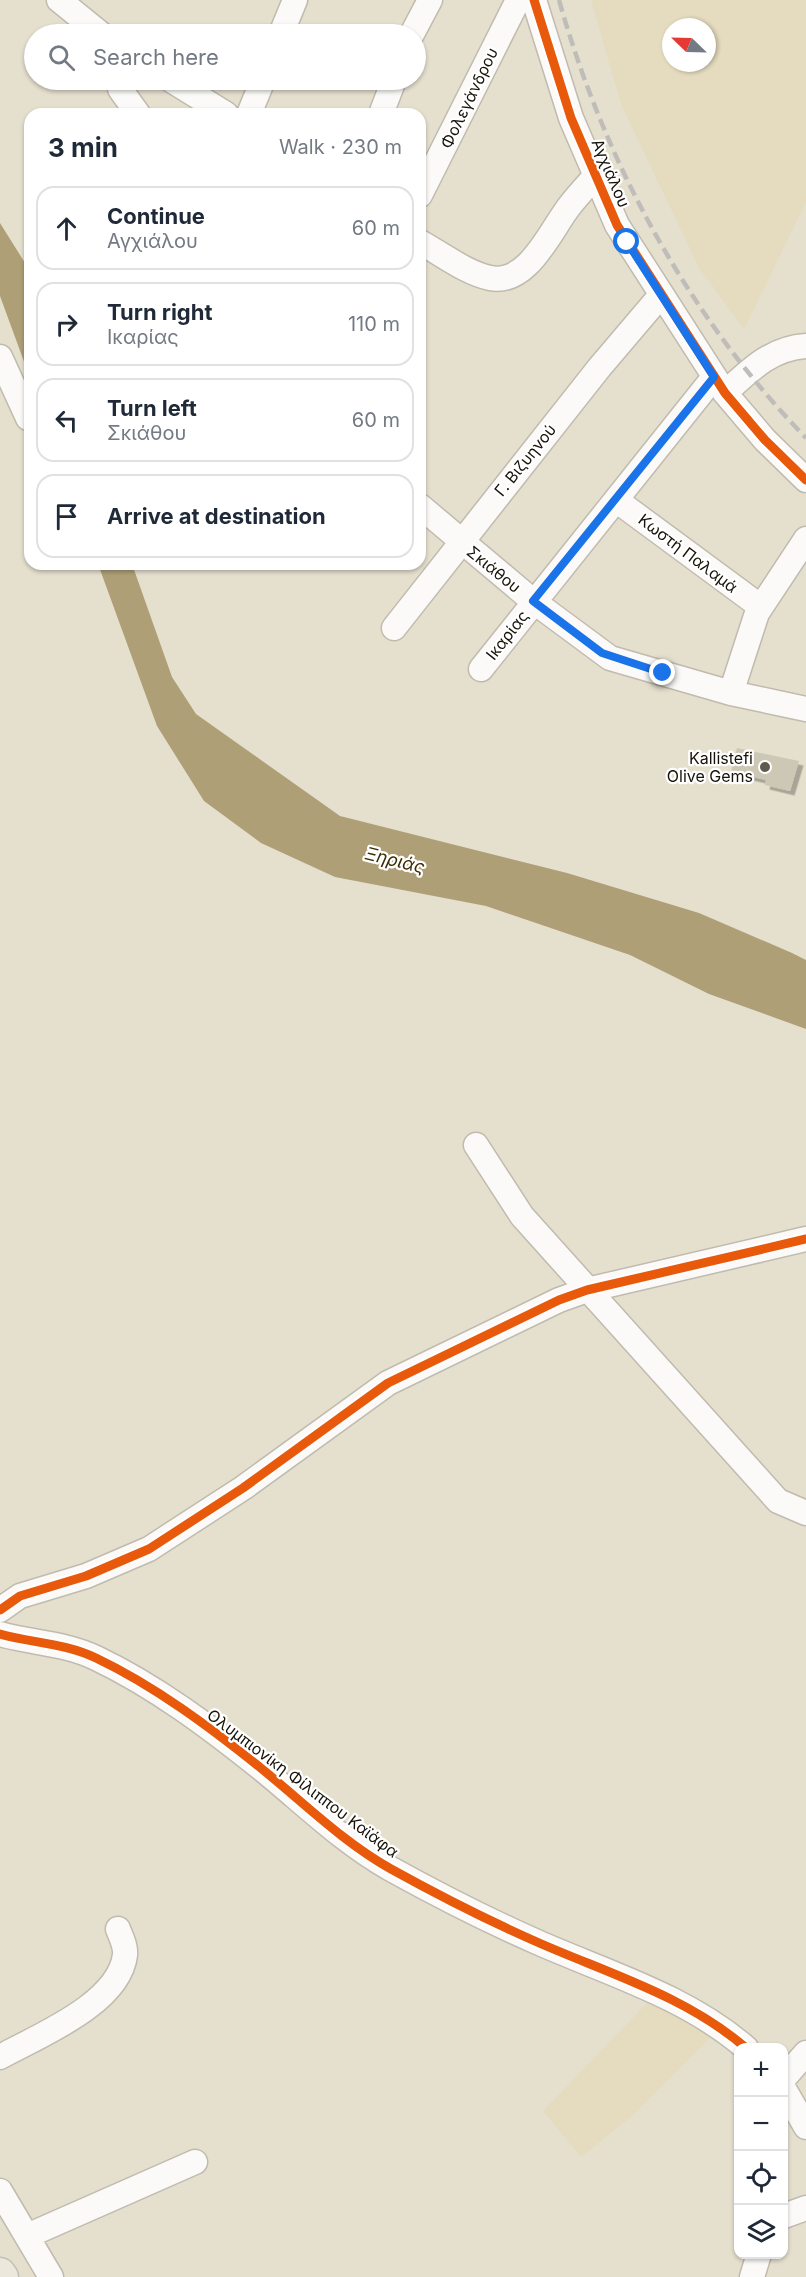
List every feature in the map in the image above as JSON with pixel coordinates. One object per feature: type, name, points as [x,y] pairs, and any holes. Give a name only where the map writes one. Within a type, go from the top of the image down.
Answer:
[{"type":"main road","points":[[0,2273],[3,2277]]},
{"type":"street","points":[[59,0],[89,24]]},
{"type":"street","points":[[285,24],[295,0]]},
{"type":"street","points":[[417,24],[430,0]]},
{"type":"street","name":"Φολεγάνδρου","points":[[426,183],[518,0]]},
{"type":"street","name":"Αγχιάλου","points":[[534,0],[568,108],[617,225],[720,385],[772,447],[806,480]]},
{"type":"street","points":[[121,90],[134,108]]},
{"type":"street","points":[[187,90],[216,108]]},
{"type":"street","points":[[251,108],[259,90]]},
{"type":"street","points":[[383,108],[390,90]]},
{"type":"street","points":[[426,245],[481,275],[494,279],[510,277],[520,271],[533,257],[569,206],[595,176]]},
{"type":"street","name":"Γ. Βιζυηνού","points":[[394,628],[460,542],[661,295]]},
{"type":"street","name":"Ικαρίας","points":[[481,669],[533,601],[616,500],[720,385],[767,358],[790,348],[806,346]]},
{"type":"street","points":[[0,357],[24,409]]},
{"type":"street","name":"Κωστή Παλαμά","points":[[616,500],[760,607]]},
{"type":"street","name":"Σκιάθου","points":[[426,512],[533,601],[610,658],[731,693],[806,709]]},
{"type":"street","points":[[731,693],[760,607],[806,539]]},
{"type":"street","points":[[476,1145],[522,1216],[587,1290],[778,1501],[806,1513]]},
{"type":"street","points":[[0,1610],[20,1596],[86,1576],[149,1549],[195,1521],[397,1378],[559,1300],[587,1290],[806,1239]]},
{"type":"street","name":"Ολυμπιονίκη Φίλιππου Καϊάφα","points":[[0,1634],[73,1649],[121,1671],[204,1726],[261,1768],[329,1826],[390,1869],[536,1942],[670,2000],[709,2021],[739,2043]]},
{"type":"street","points":[[0,2057],[63,2023],[103,1995],[115,1982],[125,1954],[118,1929]]},
{"type":"street","points":[[788,2073],[806,2053]]},
{"type":"street","points":[[788,2097],[806,2127]]},
{"type":"street","points":[[27,2236],[195,2162]]},
{"type":"street","points":[[0,2191],[51,2277]]},
{"type":"street","points":[[788,2214],[806,2208]]},
{"type":"street","points":[[752,2277],[757,2259]]},
{"type":"shaded area","points":[[591,0],[806,0],[806,202],[744,329],[699,268],[621,104]]},
{"type":"shaded area","points":[[651,1999],[716,2032],[633,2115],[581,2157],[543,2111]]},
{"type":"water","points":[[0,223],[24,261],[24,362],[0,296]]},
{"type":"water","name":"Ξηριάς","points":[[100,570],[134,570],[172,677],[196,714],[340,816],[567,873],[699,913],[792,953],[806,960],[806,1029],[709,994],[630,955],[486,906],[335,877],[261,843],[204,801],[157,726]]},
{"type":"building","name":"Kallistefi Olive Gems","points":[[737,748],[799,761],[790,791],[765,785],[766,780],[731,772]]},
{"type":"railway","points":[[559,0],[600,120],[626,178],[656,234],[688,289],[724,341],[763,391],[806,438]]},
{"type":"cycle path","points":[[534,0],[571,118],[617,225],[725,393],[765,440],[806,480]]},
{"type":"cycle path","points":[[0,1610],[20,1596],[86,1576],[149,1549],[243,1488],[388,1383],[559,1300],[587,1290],[806,1239]]},
{"type":"cycle path","points":[[0,1634],[84,1653],[140,1681],[203,1723],[356,1847],[391,1869],[500,1925],[672,2000],[698,2014],[740,2043]]},
{"type":"place","name":"Kallistefi Olive Gems","points":[[765,767]]},
{"type":"route","points":[[627,242],[714,377],[533,601],[610,658],[663,673]]}]
